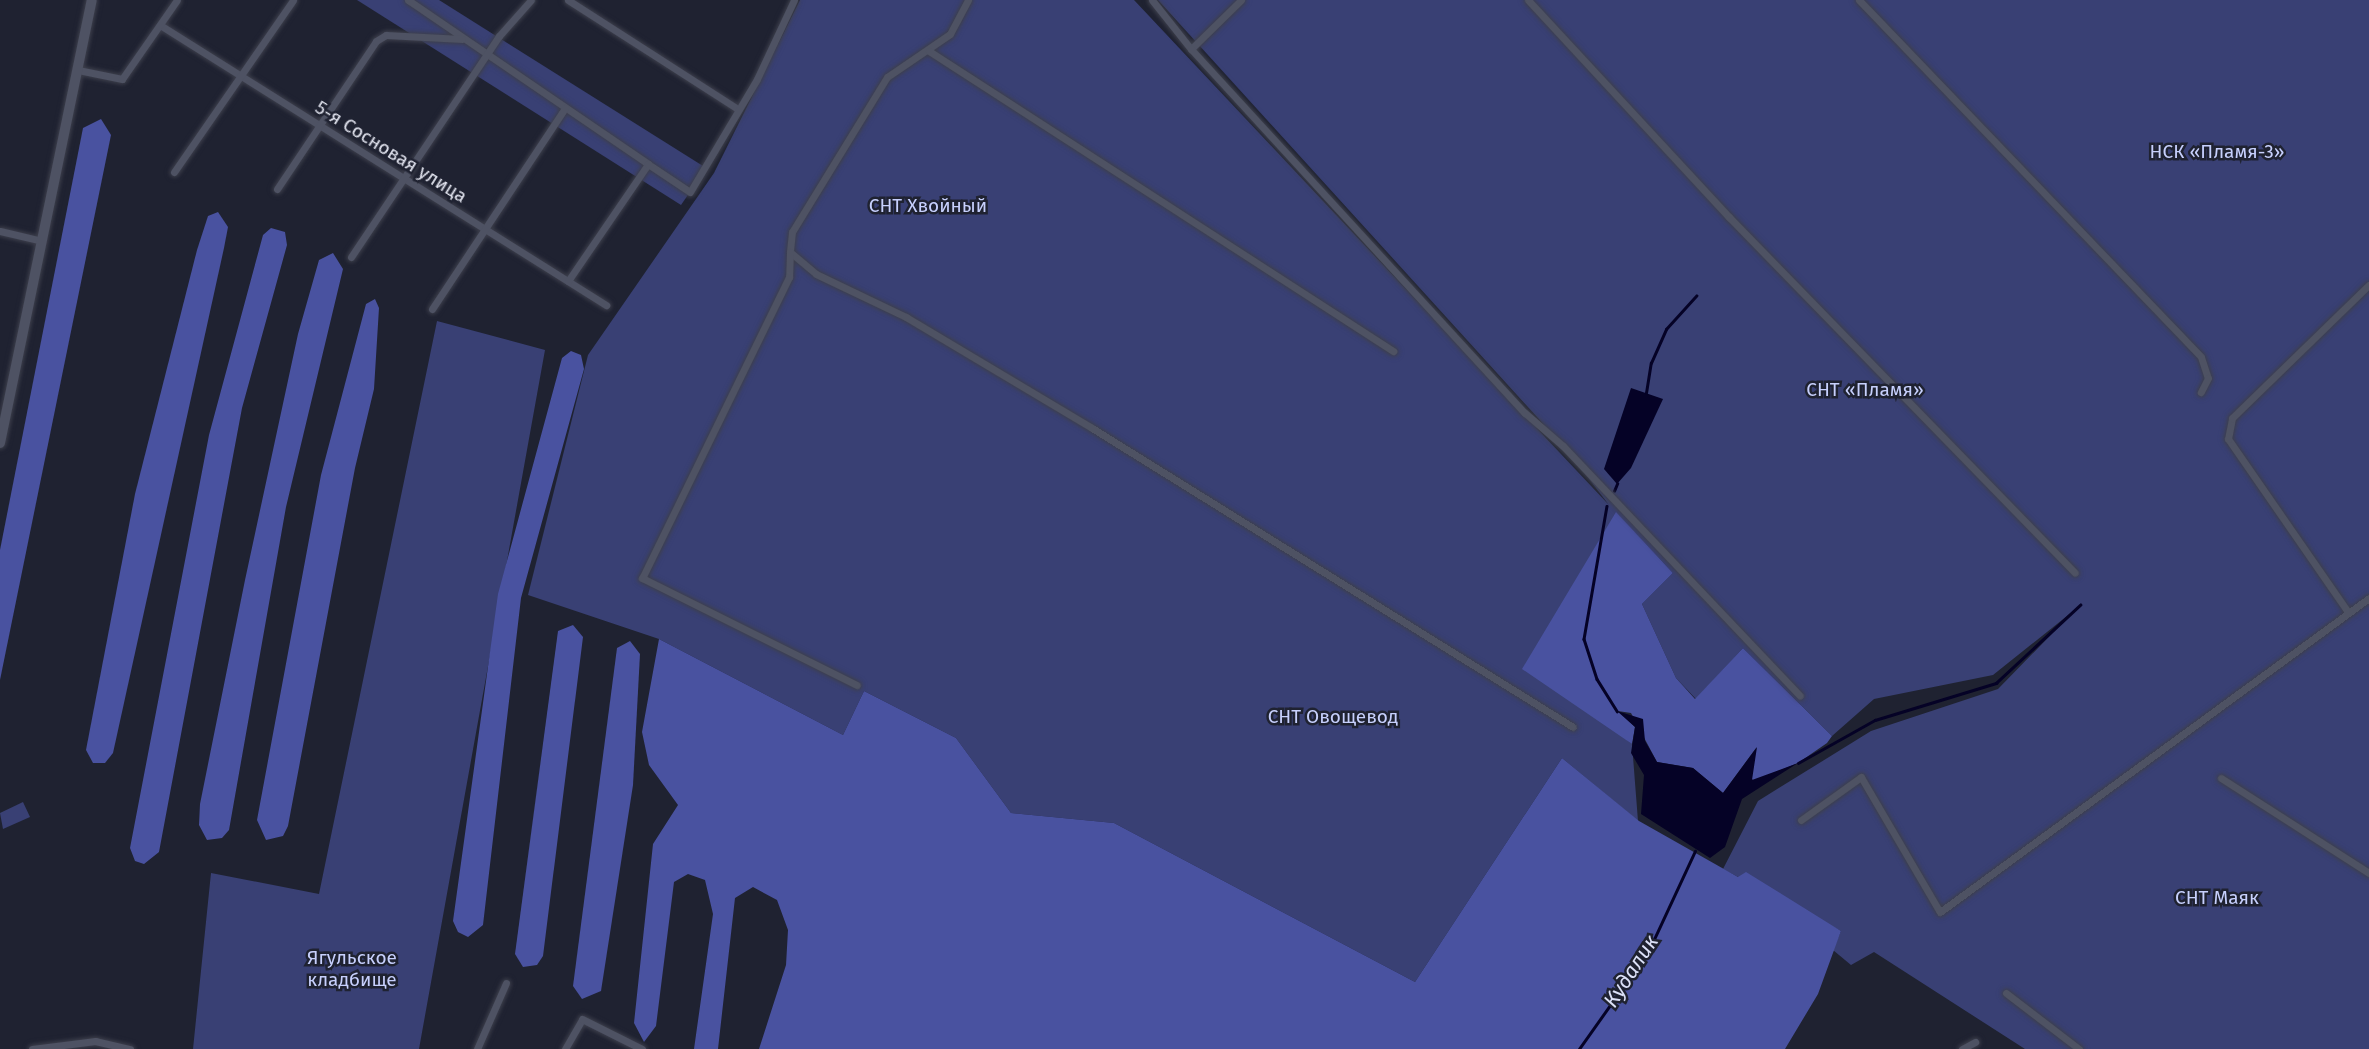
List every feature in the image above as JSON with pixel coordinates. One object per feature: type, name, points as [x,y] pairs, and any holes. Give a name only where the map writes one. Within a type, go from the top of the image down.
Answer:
[{"type":"street","points":[[0,443],[92,0]]},
{"type":"street","points":[[78,70],[122,79],[177,0]]},
{"type":"street","points":[[174,172],[293,0]]},
{"type":"street","points":[[408,0],[690,192],[738,109],[794,0]]},
{"type":"street","points":[[351,257],[401,176],[487,54],[531,0]]},
{"type":"street","points":[[568,0],[738,109]]},
{"type":"street","points":[[857,685],[642,578],[789,277],[792,232],[887,77],[929,51],[950,34],[968,0]]},
{"type":"street","points":[[1152,0],[1191,49],[1525,413],[1563,446],[1800,696]]},
{"type":"street","points":[[1191,49],[1241,0]]},
{"type":"street","points":[[1528,0],[1704,191],[2075,573]]},
{"type":"street","points":[[1859,0],[2201,357],[2208,378],[2202,392]]},
{"type":"street","name":"5-я Сосновая улица","points":[[160,25],[606,305]]},
{"type":"street","points":[[277,189],[380,38],[464,39]]},
{"type":"street","points":[[929,51],[1392,351]]},
{"type":"street","points":[[432,309],[565,108]]},
{"type":"street","points":[[568,281],[648,164]]},
{"type":"street","points":[[0,231],[42,241]]},
{"type":"street","points":[[790,252],[816,274],[906,317],[1092,428],[1573,727]]},
{"type":"street","points":[[2348,612],[2228,439],[2232,418],[2369,285]]},
{"type":"street","points":[[1801,820],[1861,777],[1940,912],[2369,598]]},
{"type":"street","points":[[2221,778],[2369,873]]},
{"type":"street","points":[[477,1049],[506,983]]},
{"type":"street","points":[[2006,993],[2079,1049]]},
{"type":"street","points":[[565,1049],[582,1018],[642,1049]]},
{"type":"street","points":[[32,1049],[95,1041],[130,1049]]},
{"type":"street","points":[[1962,1049],[1975,1042]]},
{"type":"green space","points":[[357,0],[439,0],[703,166],[690,192],[681,205]]},
{"type":"green space","points":[[800,0],[1134,0],[1609,505],[1567,450],[1158,0],[2369,0],[2369,1049],[2025,1049],[1874,952],[1851,965],[1833,950],[1841,931],[1723,869],[1758,801],[1871,731],[1998,689],[2077,608],[1993,675],[1874,699],[1832,736],[1743,648],[1696,699],[1676,678],[1642,604],[1673,573],[1616,513],[1590,710],[1632,744],[1638,821],[1562,758],[1415,982],[1114,823],[1011,813],[956,738],[864,691],[843,735],[659,639],[528,595],[588,355],[714,173]]},
{"type":"green space","name":"Ягульское кладбище","points":[[437,321],[545,350],[419,1049],[193,1049],[211,873],[319,894]]},
{"type":"green space","points":[[23,802],[30,817],[3,829],[0,813]]},
{"type":"shaded area","points":[[101,119],[111,135],[0,680],[0,550],[83,128]]},
{"type":"shaded area","points":[[218,212],[228,227],[224,248],[113,753],[105,763],[93,763],[86,750],[135,494],[197,250],[208,216]]},
{"type":"shaded area","points":[[271,228],[285,232],[287,245],[242,408],[159,852],[144,864],[135,861],[130,848],[209,435],[263,235]]},
{"type":"shaded area","points":[[333,253],[343,269],[286,507],[229,830],[222,838],[207,840],[199,825],[200,804],[245,580],[298,334],[319,260]]},
{"type":"shaded area","points":[[375,299],[379,308],[374,389],[355,468],[288,826],[283,836],[266,840],[257,820],[321,475],[366,304]]},
{"type":"shaded area","points":[[571,351],[581,355],[584,369],[521,598],[483,925],[468,937],[458,932],[453,921],[498,594],[562,358]]},
{"type":"shaded area","points":[[1631,388],[1663,399],[1631,468],[1617,484],[1604,469]]},
{"type":"shaded area","points":[[1616,512],[1673,573],[1642,604],[1676,678],[1695,699],[1743,648],[1832,736],[1827,743],[1798,763],[1754,781],[1750,777],[1756,748],[1723,793],[1693,768],[1657,762],[1631,713],[1618,711],[1635,727],[1632,744],[1522,669]]},
{"type":"shaded area","points":[[573,625],[583,637],[543,956],[537,965],[523,967],[515,954],[558,631]]},
{"type":"shaded area","points":[[659,639],[843,735],[864,691],[956,738],[1011,813],[1114,823],[1415,982],[1562,758],[1639,821],[1738,877],[1746,872],[1841,931],[1818,994],[1785,1049],[759,1049],[786,965],[788,930],[777,900],[753,887],[735,898],[718,1049],[694,1049],[713,914],[705,880],[688,874],[674,882],[656,1026],[644,1042],[634,1023],[653,844],[678,805],[649,765],[642,732]]},
{"type":"shaded area","points":[[630,641],[640,654],[633,785],[601,991],[582,999],[573,986],[617,648]]},
{"type":"shaded area","points":[[1617,711],[1643,719],[1645,741],[1657,762],[1693,768],[1723,793],[1757,747],[1752,780],[1798,763],[1742,799],[1725,847],[1710,858],[1641,814],[1644,775],[1631,753],[1635,727]]},
{"type":"waterway","points":[[1646,393],[1651,363],[1666,329],[1696,296]]},
{"type":"waterway","points":[[1614,491],[1617,484]]},
{"type":"waterway","points":[[1607,506],[1584,639],[1597,679],[1617,711]]},
{"type":"waterway","points":[[1798,763],[1875,720],[1996,683],[2080,605]]},
{"type":"waterway","name":"Кудалик","points":[[1579,1049],[1649,950],[1695,851]]},
{"type":"park label","name":"НСК «Пламя-3»","points":[[2217,152]]},
{"type":"park label","name":"СНТ Хвойный","points":[[928,206]]},
{"type":"park label","name":"СНТ «Пламя»","points":[[1865,390]]},
{"type":"park label","name":"СНТ Овощевод","points":[[1333,717]]},
{"type":"park label","name":"СНТ Маяк","points":[[2217,898]]}]
